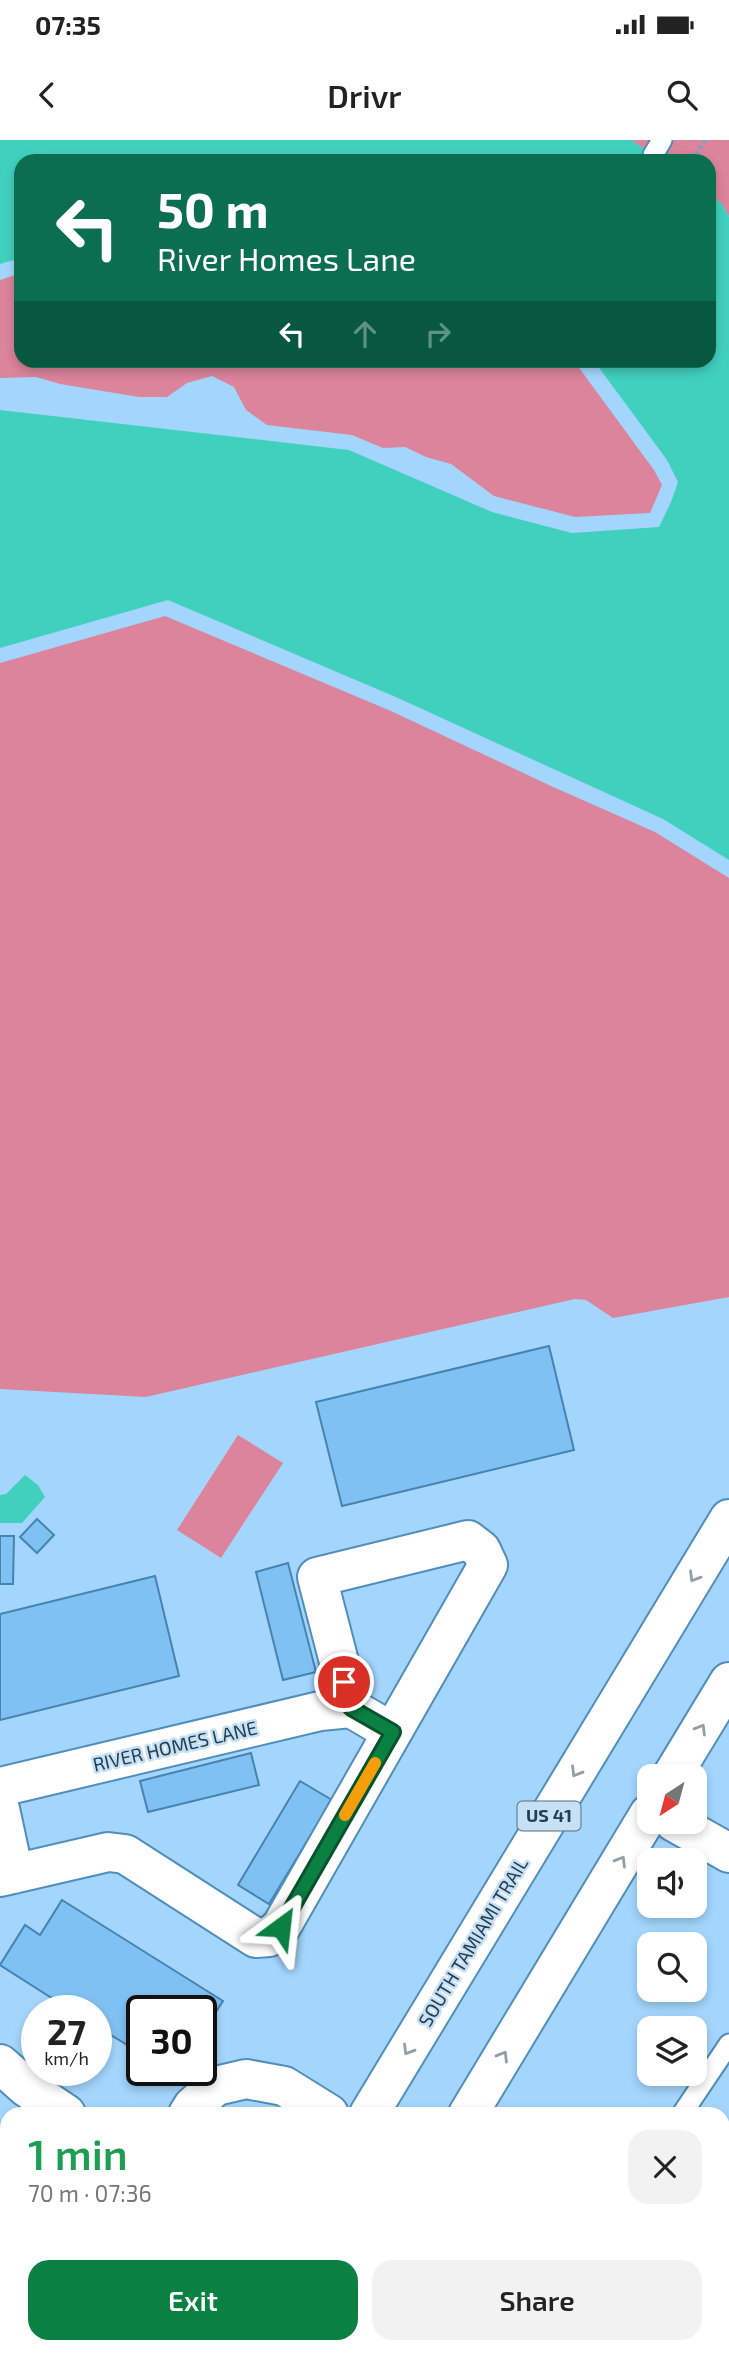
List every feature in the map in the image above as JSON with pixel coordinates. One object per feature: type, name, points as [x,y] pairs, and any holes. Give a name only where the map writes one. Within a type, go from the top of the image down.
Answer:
[{"type":"street","name":"SOUTH TAMIAMI TRAIL","points":[[373,2107],[729,1519]]},
{"type":"street","points":[[0,1809],[7,1875],[108,1852],[125,1854],[256,1938],[269,1937],[281,1927],[393,1732],[488,1565],[481,1550],[468,1541],[317,1577],[351,1708],[393,1732]]},
{"type":"street","points":[[679,1764],[729,1682]]},
{"type":"street","name":"RIVER HOMES LANE","points":[[0,1787],[320,1711],[351,1708]]},
{"type":"street","points":[[472,2107],[637,1834]]},
{"type":"street","points":[[695,1834],[729,1853]]},
{"type":"street","points":[[0,2064],[26,2087],[56,2107]]},
{"type":"street","points":[[192,2107],[216,2086],[246,2079],[284,2087],[318,2107]]},
{"type":"lane","points":[[687,2107],[729,2044]]},
{"type":"shaded area","points":[[0,140],[631,140],[652,154],[14,154],[14,260],[0,264]]},
{"type":"shaded area","points":[[631,140],[729,140],[729,217],[722,204],[716,200],[716,154],[652,154]]},
{"type":"shaded area","points":[[716,200],[722,204],[729,217],[729,860],[663,819],[398,698],[168,600],[0,648],[0,410],[349,450],[492,512],[572,533],[659,527],[678,482],[667,460],[599,368],[716,368]]},
{"type":"shaded area","points":[[14,275],[14,368],[579,368],[654,470],[662,485],[650,513],[575,517],[494,496],[451,464],[426,457],[405,447],[383,448],[352,435],[267,425],[246,410],[234,387],[212,376],[187,383],[167,397],[139,397],[60,384],[36,377],[0,378],[0,280]]},
{"type":"shaded area","points":[[165,616],[391,711],[655,832],[729,878],[729,1297],[613,1318],[586,1300],[575,1299],[146,1397],[0,1389],[0,663]]},
{"type":"shaded area","points":[[238,1435],[283,1463],[221,1558],[177,1530]]},
{"type":"shaded area","points":[[25,1475],[38,1485],[45,1497],[22,1523],[0,1523],[0,1495],[6,1494]]},
{"type":"building","points":[[549,1346],[574,1450],[342,1506],[316,1402]]},
{"type":"building","points":[[37,1519],[54,1535],[37,1553],[20,1537]]},
{"type":"building","points":[[0,1536],[14,1536],[13,1584],[0,1584]]},
{"type":"building","points":[[288,1563],[316,1672],[283,1680],[256,1572]]},
{"type":"building","points":[[155,1576],[179,1676],[0,1720],[0,1614]]},
{"type":"building","points":[[251,1753],[259,1785],[148,1812],[140,1781]]},
{"type":"building","points":[[300,1781],[332,1800],[269,1904],[238,1885]]},
{"type":"building","points":[[62,1900],[213,1995],[126,1995],[126,2044],[112,2036],[112,1995],[47,1995],[0,1965],[25,1925],[40,1935]]},
{"type":"building","points":[[217,1997],[223,2001],[217,2010]]},
{"type":"slow traffic","points":[[345,1815],[375,1763]]},
{"type":"route","points":[[281,1927],[393,1732],[351,1708],[344,1682]]}]
